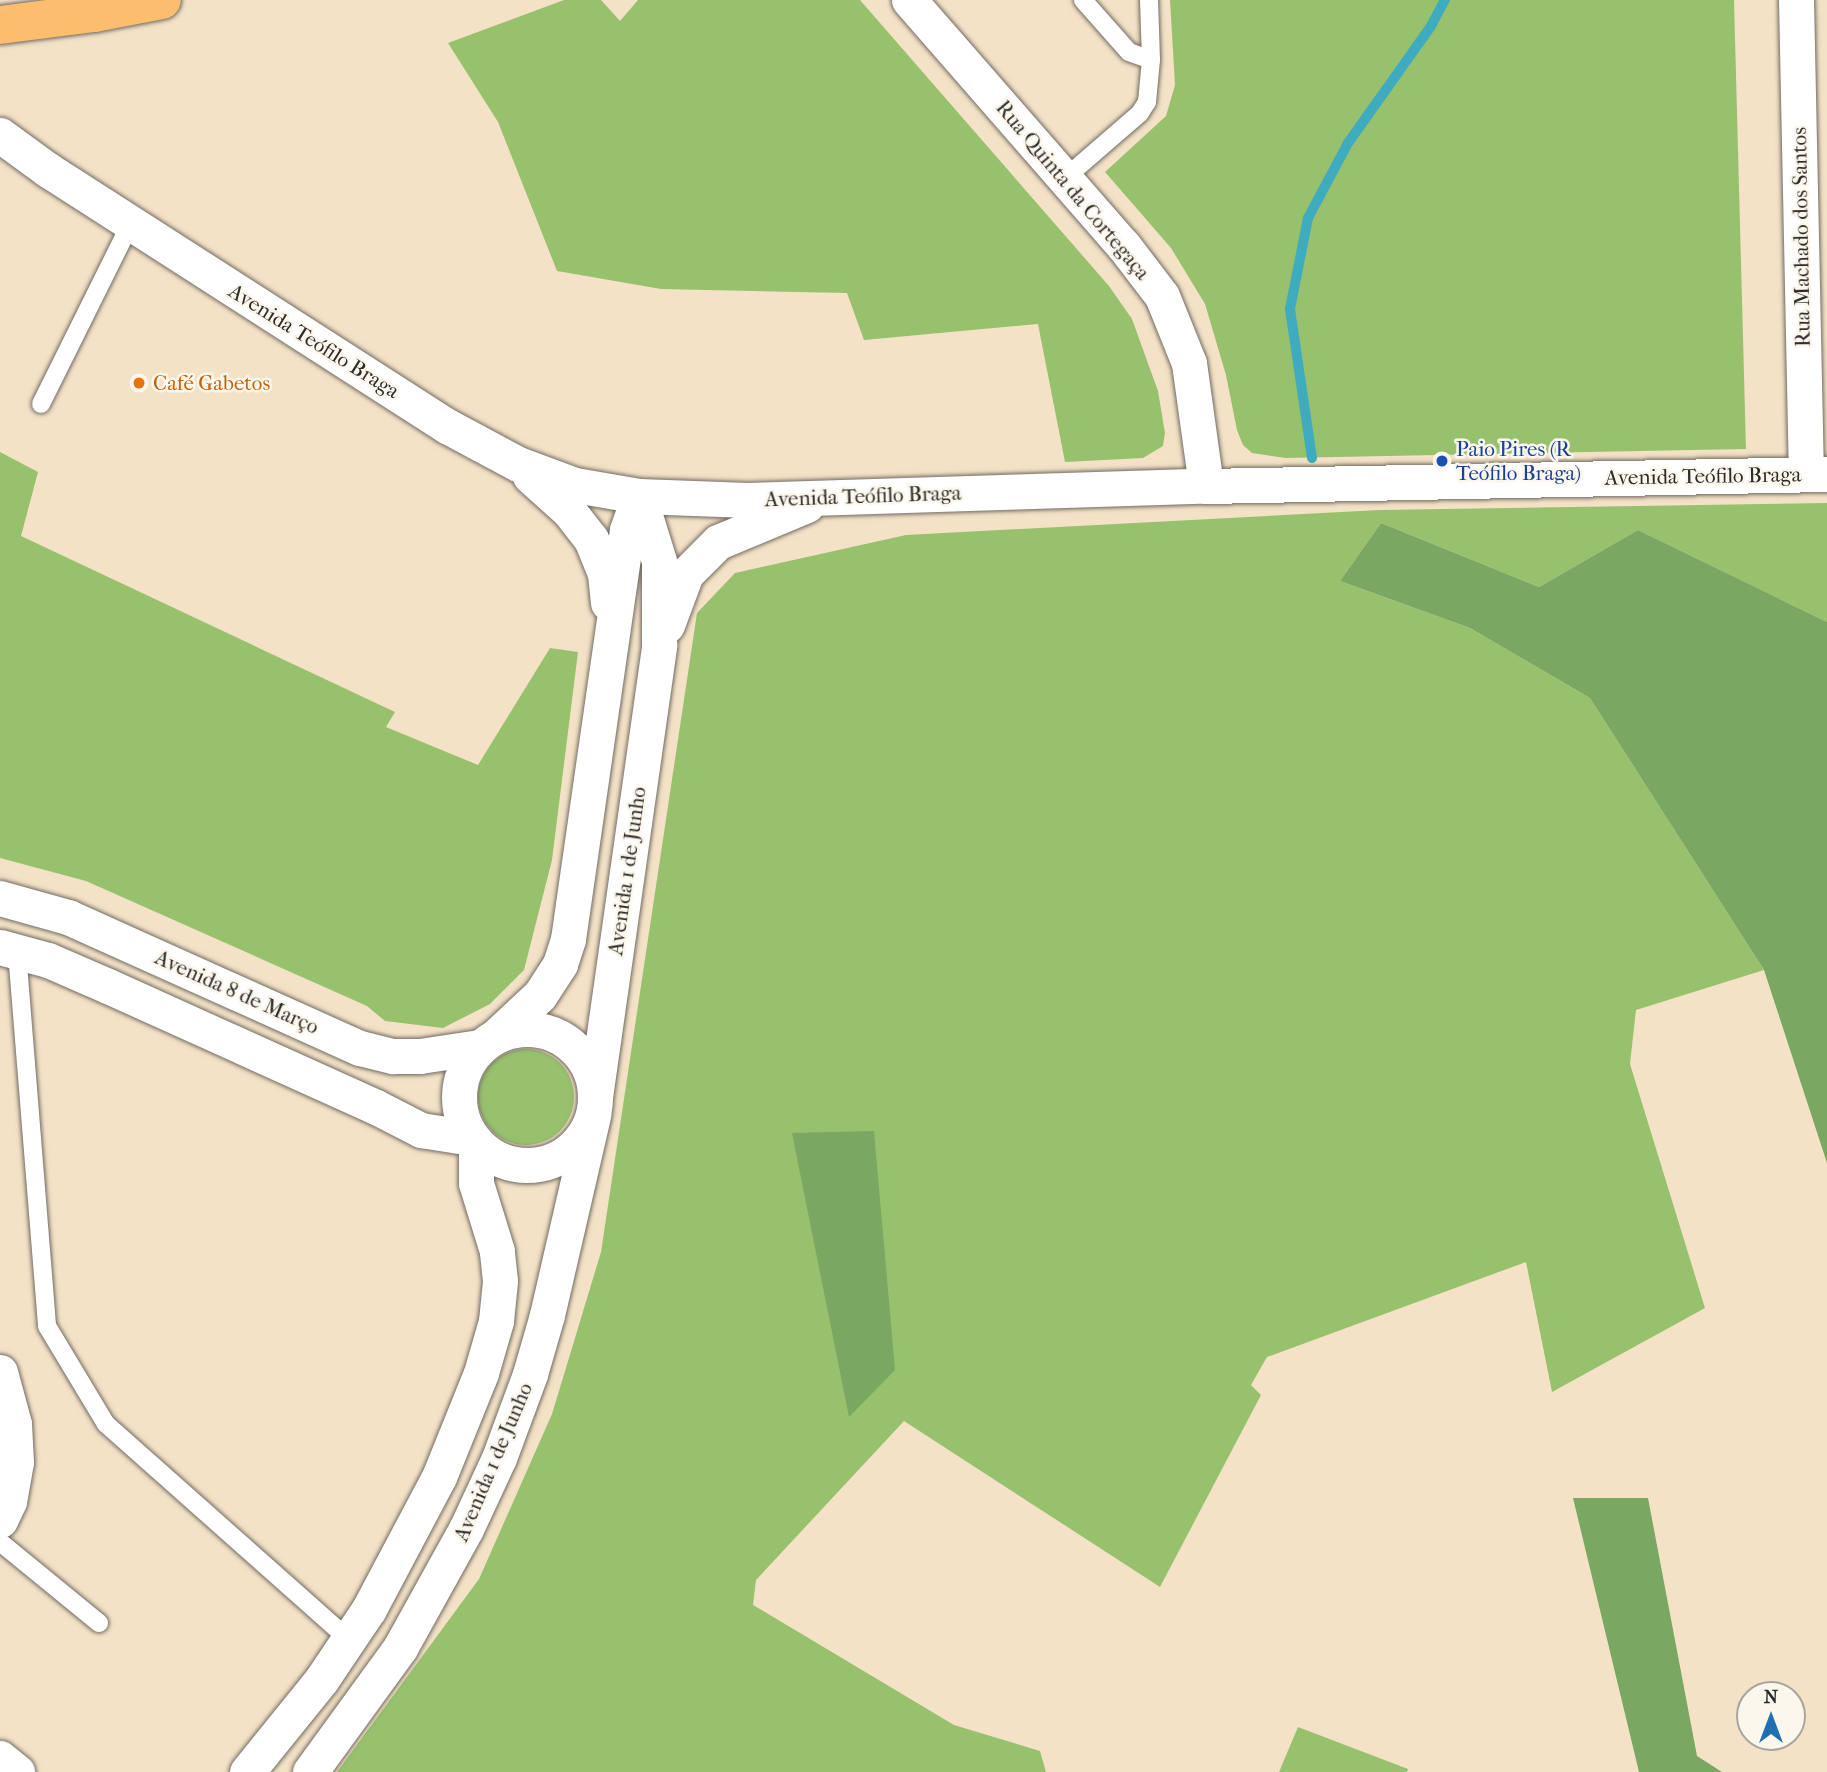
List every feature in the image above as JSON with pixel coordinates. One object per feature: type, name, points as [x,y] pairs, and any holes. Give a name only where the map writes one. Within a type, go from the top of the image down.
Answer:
[{"type":"main road","points":[[0,25],[94,13],[153,1]]},
{"type":"street","name":"Rua Quinta da Cortegaça","points":[[909,0],[1148,276],[1178,331],[1196,401],[1206,486]]},
{"type":"street","name":"Rua Machado dos Santos","points":[[1796,0],[1816,474]]},
{"type":"street","name":"Avenida Teófilo Braga","points":[[0,135],[131,223],[447,426],[517,464],[575,485],[639,496],[748,500],[1206,486],[1816,474]]},
{"type":"street","points":[[517,464],[569,511],[591,539],[605,574],[612,637]]},
{"type":"street","points":[[487,1042],[515,1029],[535,1029],[554,1034],[571,1045],[584,1060],[593,1078],[594,1106],[585,1133],[573,1147],[558,1158],[540,1164],[520,1165],[501,1161],[473,1140],[462,1121],[459,1092],[467,1063],[487,1042],[540,995],[560,964],[568,939],[627,530],[639,496]]},
{"type":"street","name":"Avenida 1 de Junho","points":[[310,1772],[400,1648],[466,1529],[499,1458],[530,1374],[547,1315],[594,1106],[659,645],[659,561],[639,496]]},
{"type":"street","name":"Avenida 1 de Junho","points":[[659,645],[686,574],[718,542],[826,496]]},
{"type":"street","name":"Avenida 8 de Março","points":[[0,898],[68,918],[360,1048],[393,1056],[420,1056],[487,1042]]},
{"type":"street","points":[[8,950],[48,960],[108,986],[421,1130],[473,1140]]},
{"type":"street","name":"Avenida 1 de Junho","points":[[247,1772],[322,1679],[369,1609],[439,1476],[481,1373],[496,1321],[500,1281],[497,1251],[476,1183],[473,1140]]},
{"type":"street","points":[[0,1372],[14,1424],[16,1462],[9,1501],[0,1520]]},
{"type":"street","points":[[0,1758],[17,1772]]},
{"type":"lane","points":[[1083,0],[1129,52],[1151,60]]},
{"type":"lane","points":[[1065,178],[1140,113],[1147,102],[1151,60],[1149,0]]},
{"type":"lane","points":[[41,404],[131,223]]},
{"type":"lane","points":[[8,950],[47,1326],[106,1424],[348,1639]]},
{"type":"lane","points":[[0,1542],[99,1623]]},
{"type":"green space","points":[[564,0],[601,0],[620,21],[638,0],[860,0],[1109,286],[1132,319],[1158,391],[1165,433],[1163,446],[1143,458],[1065,462],[1038,324],[864,340],[847,293],[661,289],[557,271],[498,122],[448,43]]},
{"type":"green space","points":[[1170,0],[1734,0],[1746,449],[1286,458],[1252,453],[1243,445],[1237,430],[1226,375],[1205,304],[1171,248],[1105,172],[1166,116],[1175,85]]},
{"type":"green space","points":[[0,452],[38,472],[21,536],[395,712],[386,727],[478,765],[550,648],[578,652],[552,860],[524,970],[490,1004],[443,1028],[385,1021],[367,1006],[86,881],[0,858]]},
{"type":"green space","points":[[1827,503],[1827,622],[1638,530],[1539,587],[1381,523],[1340,581],[1470,628],[1590,698],[1764,970],[1636,1010],[1630,1064],[1705,1308],[1552,1392],[1526,1262],[1267,1357],[1251,1385],[1261,1395],[1160,1587],[904,1421],[756,1580],[753,1605],[954,1725],[1040,1751],[1046,1772],[337,1772],[479,1579],[552,1414],[601,1252],[697,613],[735,573],[906,535],[1379,510]]},
{"type":"green space","points":[[1381,523],[1539,587],[1638,530],[1827,622],[1827,1163],[1764,970],[1590,698],[1470,628],[1340,581]]},
{"type":"green space","points":[[526,1049],[544,1053],[560,1063],[570,1079],[574,1097],[570,1115],[560,1131],[544,1141],[526,1145],[508,1141],[492,1131],[482,1115],[478,1097],[482,1079],[492,1063],[508,1053]]},
{"type":"green space","points":[[874,1131],[895,1370],[849,1417],[792,1133]]},
{"type":"green space","points":[[1573,1498],[1648,1498],[1697,1756],[1722,1772],[1639,1772]]},
{"type":"green space","points":[[1298,1727],[1408,1769],[1407,1772],[1279,1772]]},
{"type":"waterway","points":[[1312,458],[1290,309],[1308,218],[1348,143],[1431,26],[1445,0]]},
{"type":"place","name":"Café Gabetos","points":[[139,383]]},
{"type":"place","name":"Paio Pires (R Teófilo Braga)","points":[[1442,461]]}]
